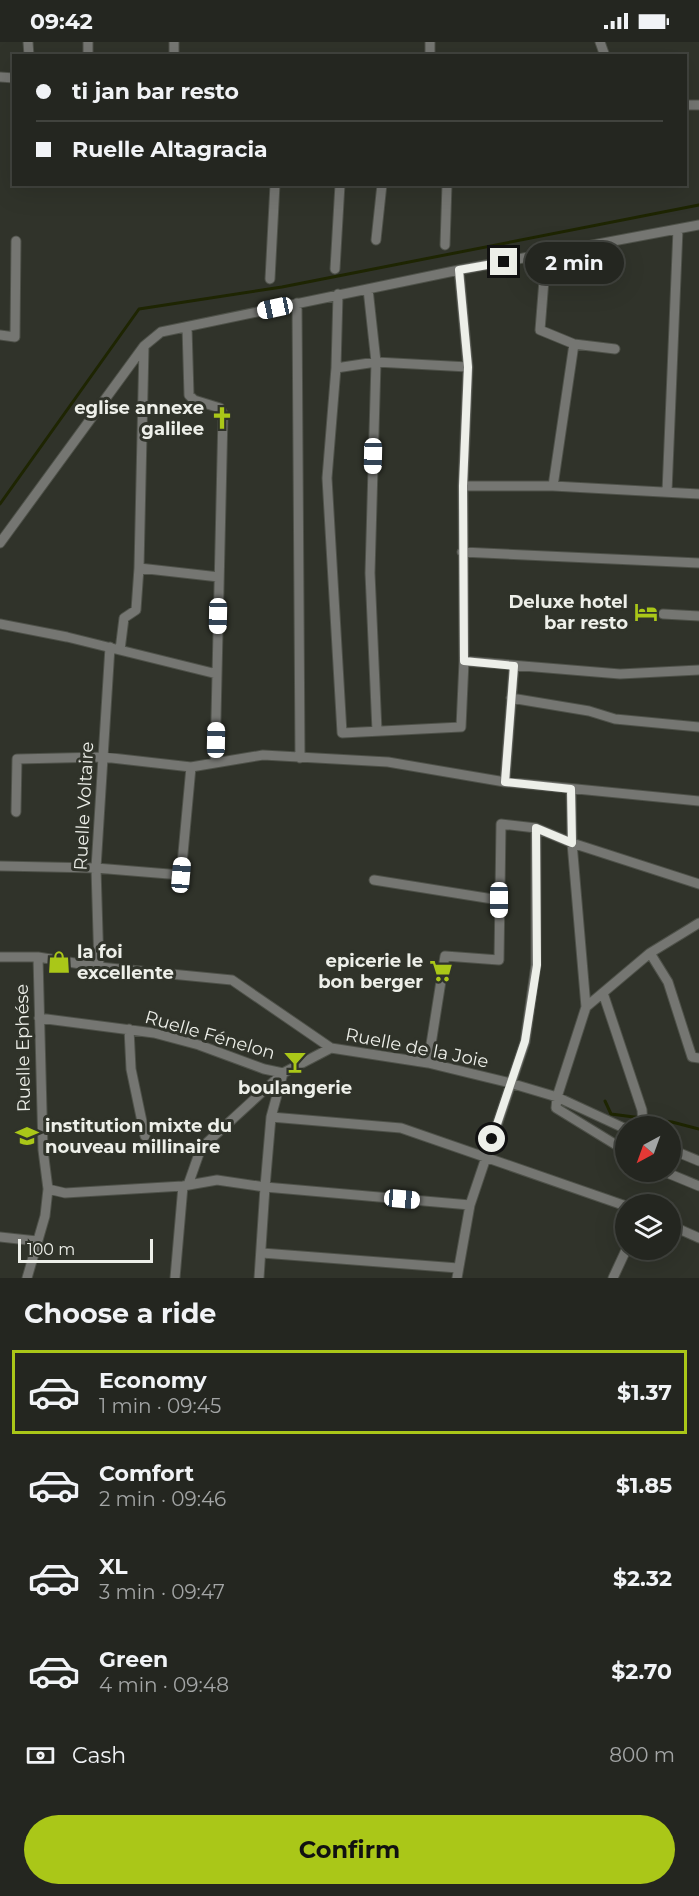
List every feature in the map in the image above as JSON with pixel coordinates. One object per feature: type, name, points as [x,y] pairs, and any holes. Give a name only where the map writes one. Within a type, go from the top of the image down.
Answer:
[{"type":"street","points":[[270,279],[275,186]]},
{"type":"street","points":[[335,269],[340,186]]},
{"type":"street","points":[[376,240],[382,186]]},
{"type":"street","points":[[445,245],[447,186]]},
{"type":"street","points":[[0,543],[144,346],[161,332],[338,294],[699,225]]},
{"type":"street","points":[[667,492],[678,229]]},
{"type":"street","points":[[0,335],[15,337],[16,241]]},
{"type":"street","points":[[546,255],[540,330],[574,344],[615,349]]},
{"type":"street","points":[[338,294],[336,368],[327,478],[342,733],[461,727],[464,661],[463,486],[468,367],[459,270]]},
{"type":"street","points":[[368,289],[376,362],[370,573],[377,731]]},
{"type":"street","points":[[297,303],[300,758]]},
{"type":"street","points":[[187,327],[189,395],[194,400],[220,408],[223,414],[215,762]]},
{"type":"street","points":[[553,486],[574,344]]},
{"type":"street","name":"Ruelle Voltaire","points":[[99,967],[96,868],[103,757],[115,648],[124,618],[135,610],[139,568],[144,346]]},
{"type":"street","points":[[336,368],[376,362],[468,367]]},
{"type":"street","points":[[463,486],[553,486],[699,494]]},
{"type":"street","points":[[462,552],[699,563]]},
{"type":"street","points":[[139,568],[219,576]]},
{"type":"street","points":[[663,614],[699,616]]},
{"type":"street","points":[[0,624],[115,648],[217,674]]},
{"type":"street","points":[[464,661],[514,666],[541,665],[620,674],[699,670]]},
{"type":"street","points":[[505,782],[514,666]]},
{"type":"street","points":[[511,698],[589,711],[615,719],[699,728]]},
{"type":"street","points":[[16,812],[17,759],[103,757],[191,767],[263,755],[388,762],[505,782],[699,801]]},
{"type":"street","points":[[0,866],[96,868],[181,875],[191,767]]},
{"type":"street","points":[[571,789],[572,843],[586,1007],[557,1097],[556,1108],[615,1144]]},
{"type":"street","points":[[428,1063],[445,956],[499,960],[501,824],[536,828],[572,843],[699,884]]},
{"type":"street","points":[[262,1253],[458,1273],[470,1205],[525,1041],[537,965],[536,828]]},
{"type":"street","points":[[374,880],[499,900]]},
{"type":"street","points":[[586,1007],[650,953],[699,923]]},
{"type":"street","points":[[650,953],[668,982],[692,1057],[699,1058]]},
{"type":"street","name":"Ruelle de la Joie","points":[[0,957],[38,957],[99,967],[232,980],[331,1048],[428,1063],[510,1083],[557,1097],[615,1124]]},
{"type":"street","name":"Ruelle Ephése","points":[[27,1278],[38,1241],[48,1189],[43,1150],[38,957]]},
{"type":"street","points":[[603,993],[643,1116]]},
{"type":"street","name":"Ruelle Fénelon","points":[[39,1018],[154,1033],[199,1045],[264,1069],[283,1073],[331,1048]]},
{"type":"street","points":[[129,1029],[131,1069],[145,1136]]},
{"type":"street","points":[[259,1278],[271,1117],[283,1073]]},
{"type":"street","points":[[174,1278],[185,1185],[201,1148],[283,1073]]},
{"type":"street","points":[[271,1117],[401,1128],[615,1202]]},
{"type":"street","points":[[681,1154],[699,1161]]},
{"type":"street","points":[[681,1179],[699,1186]]},
{"type":"street","points":[[48,1189],[65,1193],[185,1185],[217,1180],[265,1187],[470,1205]]},
{"type":"street","points":[[681,1230],[699,1238]]},
{"type":"street","points":[[0,1237],[38,1241]]},
{"type":"street","points":[[613,1278],[621,1260]]},
{"type":"waterway","points":[[0,504],[139,309],[282,287],[699,205]]},
{"type":"waterway","points":[[605,1101],[611,1114],[672,1122],[699,1129]]},
{"type":"place","name":"eglise annexe galilee","points":[[222,418]]},
{"type":"place","name":"Deluxe hotel bar resto","points":[[646,612]]},
{"type":"place","name":"la foi excellente","points":[[59,962]]},
{"type":"place","name":"epicerie le bon berger","points":[[441,971]]},
{"type":"place","name":"boulangerie","points":[[295,1062]]},
{"type":"place","name":"institution mixte du nouveau millinaire","points":[[27,1136]]},
{"type":"route","points":[[492,1139],[525,1041],[537,965],[536,828],[572,843],[571,789],[505,782],[514,666],[464,661],[462,552],[468,367],[459,270],[504,262]]}]
